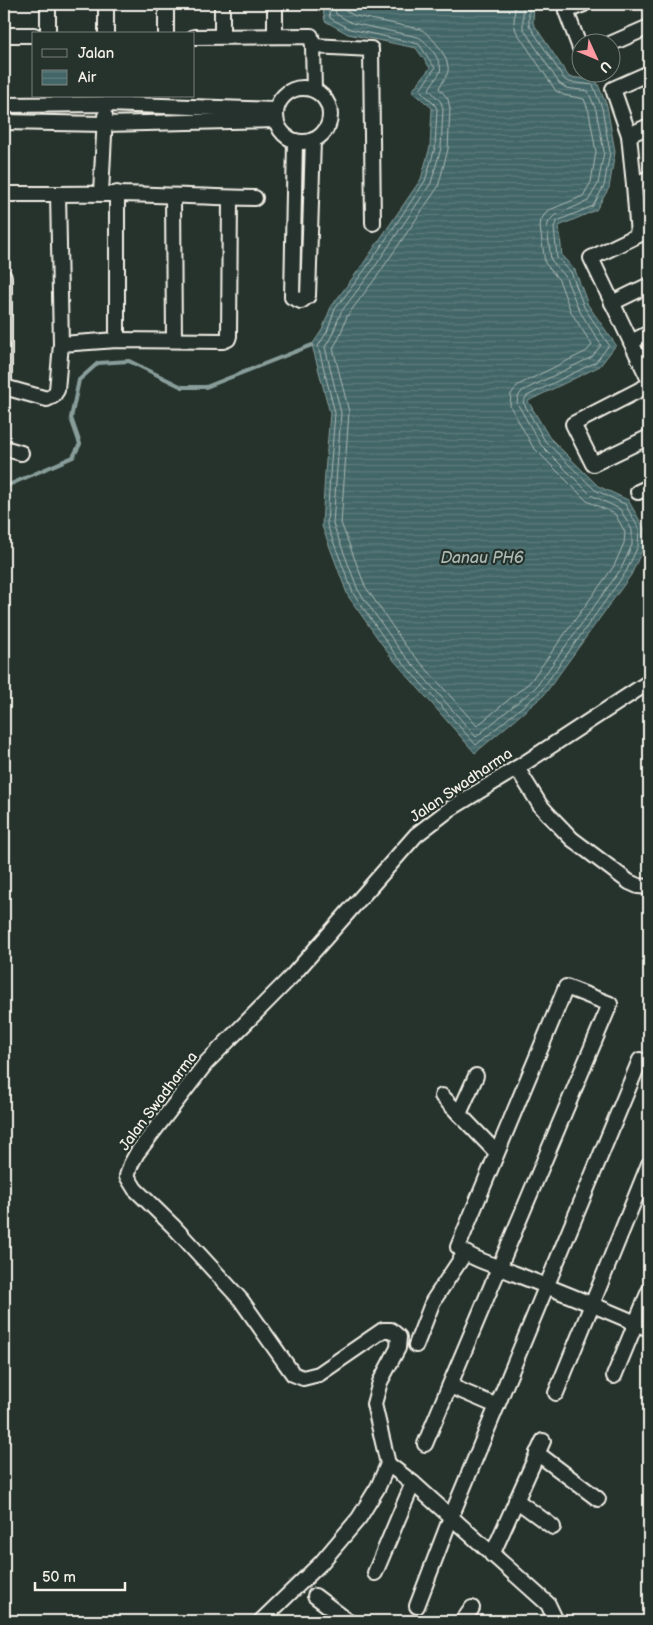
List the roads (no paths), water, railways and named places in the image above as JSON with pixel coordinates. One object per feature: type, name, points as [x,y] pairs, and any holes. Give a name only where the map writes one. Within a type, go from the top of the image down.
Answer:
[{"type":"street","points":[[48,4],[48,32]]},
{"type":"street","points":[[106,4],[106,32]]},
{"type":"street","points":[[166,4],[166,32]]},
{"type":"street","points":[[222,4],[222,36]]},
{"type":"street","points":[[275,4],[276,36]]},
{"type":"street","points":[[574,32],[566,11],[582,4]]},
{"type":"street","points":[[620,40],[649,27]]},
{"type":"street","points":[[4,35],[32,35]]},
{"type":"street","points":[[195,37],[310,36],[314,90]]},
{"type":"street","points":[[312,46],[372,49],[373,223]]},
{"type":"street","points":[[649,73],[613,89],[629,135],[634,185],[644,233],[591,258],[649,380]]},
{"type":"street","points":[[298,88],[314,90],[326,100],[330,115],[326,130],[313,140],[294,141],[282,133],[276,115],[284,95],[298,88]]},
{"type":"street","points":[[4,105],[106,100],[276,115]]},
{"type":"street","points":[[102,192],[106,100]]},
{"type":"street","points":[[4,122],[104,124],[276,115]]},
{"type":"street","points":[[629,135],[649,126]]},
{"type":"street","points":[[294,141],[292,297],[300,302],[308,296],[313,140]]},
{"type":"street","points":[[634,185],[649,178]]},
{"type":"street","points":[[4,194],[102,192],[255,198]]},
{"type":"street","points":[[4,277],[4,387],[47,399],[53,396],[57,390],[61,344],[58,194]]},
{"type":"street","points":[[117,194],[117,340]]},
{"type":"street","points":[[173,196],[174,340]]},
{"type":"street","points":[[61,344],[117,340],[223,341],[228,339],[230,336],[230,198]]},
{"type":"street","points":[[612,303],[649,286]]},
{"type":"street","points":[[631,342],[649,333]]},
{"type":"street","points":[[649,385],[573,424],[593,464],[649,437]]},
{"type":"street","points":[[4,448],[21,453]]},
{"type":"street","name":"Jalan Swadharma","points":[[388,1464],[374,1404],[380,1382],[398,1348],[399,1337],[391,1330],[383,1330],[319,1374],[303,1378],[293,1374],[241,1300],[174,1226],[135,1189],[127,1176],[131,1164],[137,1153],[206,1063],[292,976],[416,835],[450,809],[649,682]]},
{"type":"street","points":[[517,768],[540,805],[572,839],[629,882],[638,886],[649,887]]},
{"type":"street","points":[[425,1444],[450,1386],[500,1267],[610,1004],[566,987],[458,1247],[465,1253],[500,1267],[636,1323],[649,1329]]},
{"type":"street","points":[[417,1606],[451,1517],[633,1076],[644,1065]]},
{"type":"street","points":[[459,1114],[476,1076]]},
{"type":"street","points":[[442,1096],[496,1152]]},
{"type":"street","points":[[556,1393],[649,1164]]},
{"type":"street","points":[[416,1345],[433,1301],[465,1253]]},
{"type":"street","points":[[614,1376],[649,1291]]},
{"type":"street","points":[[450,1386],[497,1406]]},
{"type":"street","points":[[492,1555],[540,1447],[598,1499]]},
{"type":"street","points":[[261,1621],[320,1563],[359,1518],[378,1487],[388,1464],[413,1483],[548,1604],[556,1621]]},
{"type":"street","points":[[375,1574],[413,1483]]},
{"type":"street","points":[[516,1500],[553,1526]]},
{"type":"street","points":[[315,1596],[348,1621]]},
{"type":"street","points":[[463,1621],[472,1608]]},
{"type":"water","name":"Danau PH6","points":[[322,4],[534,4],[533,23],[570,77],[570,82],[597,82],[607,106],[615,152],[609,188],[596,210],[559,226],[562,256],[575,270],[588,305],[616,345],[600,366],[528,401],[549,437],[598,486],[628,500],[644,528],[643,548],[631,575],[544,695],[475,753],[391,657],[348,596],[322,526],[330,413],[312,345],[322,330],[331,307],[421,179],[430,147],[432,108],[412,91],[430,68],[416,48],[348,34],[325,21]]},
{"type":"waterway","points":[[4,487],[73,457],[80,444],[71,418],[79,380],[98,363],[129,361],[182,387],[206,387],[312,345]]}]
